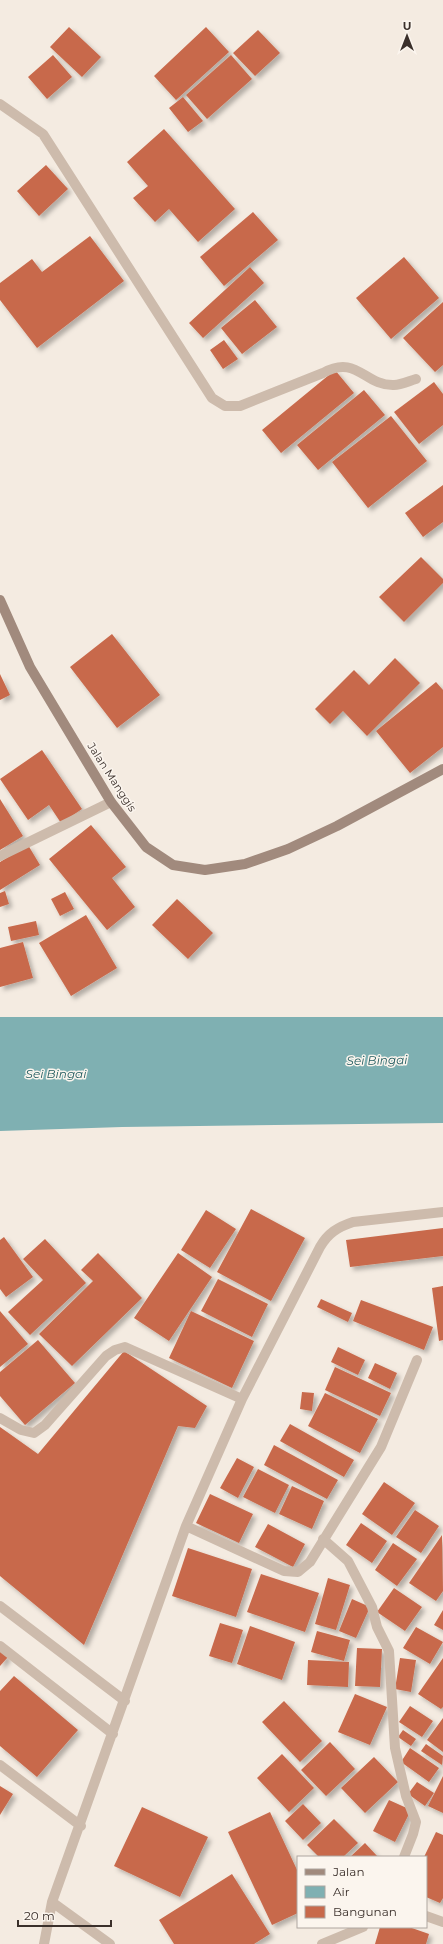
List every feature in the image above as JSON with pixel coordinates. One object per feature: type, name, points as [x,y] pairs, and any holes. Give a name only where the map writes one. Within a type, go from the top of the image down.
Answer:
[{"type":"street","points":[[0,104],[43,134],[212,398],[225,406],[240,406],[323,374],[335,367],[348,367],[381,383],[394,385],[416,379]]},
{"type":"street","name":"Jalan Manggis","points":[[0,600],[30,667],[111,802],[146,847],[173,865],[205,870],[244,864],[288,849],[337,826],[443,769]]},
{"type":"street","points":[[0,856],[111,802]]},
{"type":"street","points":[[44,1944],[52,1902],[81,1826],[186,1526],[242,1399],[320,1247],[331,1232],[353,1222],[443,1212]]},
{"type":"street","points":[[0,1418],[21,1430],[34,1433],[45,1425],[106,1356],[115,1350],[125,1348],[242,1399]]},
{"type":"street","points":[[186,1526],[284,1571],[298,1572],[310,1562],[381,1447],[417,1360]]},
{"type":"street","points":[[323,1539],[348,1561],[372,1607],[377,1627],[389,1651],[395,1748],[406,1796],[416,1822],[404,1856]]},
{"type":"street","points":[[0,1606],[125,1701]]},
{"type":"street","points":[[0,1646],[113,1734]]},
{"type":"street","points":[[0,1765],[81,1826]]},
{"type":"street","points":[[52,1902],[110,1944]]},
{"type":"street","points":[[427,1916],[443,1922]]},
{"type":"street","points":[[322,1944],[361,1928]]},
{"type":"water","name":"Sei Bingai","points":[[0,1017],[443,1017],[443,1123],[122,1127],[0,1131]]},
{"type":"building","points":[[69,27],[101,57],[82,77],[50,47]]},
{"type":"building","points":[[206,27],[229,52],[176,100],[154,76]]},
{"type":"building","points":[[258,30],[280,53],[255,76],[233,53]]},
{"type":"building","points":[[53,55],[72,77],[47,99],[28,77]]},
{"type":"building","points":[[231,55],[252,79],[207,119],[186,95]]},
{"type":"building","points":[[183,97],[203,121],[188,132],[169,108]]},
{"type":"building","points":[[164,129],[235,209],[198,242],[169,209],[155,222],[133,198],[148,186],[127,162]]},
{"type":"building","points":[[46,165],[68,189],[39,216],[17,191]]},
{"type":"building","points":[[253,212],[278,240],[224,286],[200,257]]},
{"type":"building","points":[[90,236],[124,281],[37,348],[0,300],[0,283],[32,259],[42,272]]},
{"type":"building","points":[[404,257],[439,298],[391,339],[356,298]]},
{"type":"building","points":[[250,267],[264,283],[203,338],[189,323]]},
{"type":"building","points":[[255,300],[277,327],[242,354],[221,328]]},
{"type":"building","points":[[443,302],[443,365],[435,372],[403,338]]},
{"type":"building","points":[[224,340],[238,359],[223,369],[210,350]]},
{"type":"building","points":[[335,370],[354,393],[281,453],[262,430]]},
{"type":"building","points":[[434,382],[443,394],[443,425],[419,444],[394,412]]},
{"type":"building","points":[[364,390],[385,415],[318,470],[297,445]]},
{"type":"building","points":[[391,416],[427,461],[368,508],[332,462]]},
{"type":"building","points":[[443,485],[443,522],[423,537],[405,513]]},
{"type":"building","points":[[421,557],[443,579],[443,583],[404,622],[379,597]]},
{"type":"building","points":[[112,634],[160,695],[117,728],[70,667]]},
{"type":"building","points":[[395,658],[420,683],[367,736],[343,711],[330,724],[315,709],[354,670],[369,685]]},
{"type":"building","points":[[0,674],[10,695],[0,700]]},
{"type":"building","points":[[436,682],[443,690],[443,747],[410,773],[376,731]]},
{"type":"building","points":[[42,750],[82,809],[61,823],[49,805],[28,820],[0,779]]},
{"type":"building","points":[[0,799],[23,836],[0,850]]},
{"type":"building","points":[[91,825],[126,867],[112,878],[135,907],[107,930],[49,859]]},
{"type":"building","points":[[28,845],[40,865],[0,890],[0,862]]},
{"type":"building","points":[[5,891],[9,904],[0,907],[0,893]]},
{"type":"building","points":[[65,892],[74,909],[60,916],[51,899]]},
{"type":"building","points":[[177,899],[213,933],[188,959],[152,925]]},
{"type":"building","points":[[86,915],[117,968],[71,996],[39,943]]},
{"type":"building","points":[[36,921],[39,935],[11,941],[8,927]]},
{"type":"building","points":[[23,942],[33,978],[0,987],[0,948]]},
{"type":"building","points":[[251,1209],[305,1238],[271,1301],[217,1272]]},
{"type":"building","points":[[206,1210],[236,1229],[210,1268],[181,1250]]},
{"type":"building","points":[[443,1228],[443,1256],[350,1267],[346,1240]]},
{"type":"building","points":[[4,1237],[33,1277],[6,1297],[0,1289],[0,1240]]},
{"type":"building","points":[[45,1239],[86,1283],[30,1335],[8,1312],[43,1280],[23,1259]]},
{"type":"building","points":[[98,1253],[142,1298],[72,1366],[39,1334],[93,1281],[81,1270]]},
{"type":"building","points":[[178,1253],[212,1277],[169,1341],[134,1318]]},
{"type":"building","points":[[218,1279],[268,1304],[252,1337],[201,1311]]},
{"type":"building","points":[[443,1286],[443,1340],[439,1341],[432,1288]]},
{"type":"building","points":[[321,1299],[352,1313],[348,1322],[317,1307]]},
{"type":"building","points":[[361,1300],[433,1327],[424,1350],[353,1321]]},
{"type":"building","points":[[0,1311],[28,1344],[0,1367]]},
{"type":"building","points":[[191,1311],[254,1341],[232,1388],[169,1358]]},
{"type":"building","points":[[38,1340],[75,1383],[25,1425],[0,1396],[0,1372]]},
{"type":"building","points":[[338,1347],[365,1360],[358,1375],[331,1362]]},
{"type":"building","points":[[124,1351],[207,1406],[195,1428],[178,1426],[84,1645],[0,1576],[0,1427],[38,1454]]},
{"type":"building","points":[[375,1363],[397,1373],[390,1389],[368,1378]]},
{"type":"building","points":[[335,1367],[391,1393],[380,1416],[325,1390]]},
{"type":"building","points":[[302,1392],[314,1393],[312,1411],[300,1409]]},
{"type":"building","points":[[325,1393],[378,1419],[360,1453],[308,1426]]},
{"type":"building","points":[[290,1424],[354,1460],[344,1477],[280,1441]]},
{"type":"building","points":[[274,1445],[338,1480],[327,1499],[264,1465]]},
{"type":"building","points":[[237,1458],[254,1467],[238,1498],[220,1488]]},
{"type":"building","points":[[258,1469],[289,1485],[275,1513],[243,1497]]},
{"type":"building","points":[[384,1482],[415,1503],[392,1535],[362,1514]]},
{"type":"building","points":[[292,1486],[324,1501],[312,1529],[279,1514]]},
{"type":"building","points":[[210,1494],[253,1514],[239,1543],[196,1523]]},
{"type":"building","points":[[415,1510],[439,1526],[421,1553],[396,1537]]},
{"type":"building","points":[[361,1523],[387,1541],[372,1563],[346,1545]]},
{"type":"building","points":[[268,1524],[305,1544],[293,1567],[255,1547]]},
{"type":"building","points":[[442,1535],[443,1591],[436,1601],[409,1583]]},
{"type":"building","points":[[393,1543],[417,1559],[397,1586],[375,1570]]},
{"type":"building","points":[[188,1548],[252,1569],[236,1617],[172,1596]]},
{"type":"building","points":[[261,1574],[319,1593],[305,1632],[247,1612]]},
{"type":"building","points":[[328,1578],[350,1585],[336,1630],[315,1624]]},
{"type":"building","points":[[394,1588],[422,1607],[405,1631],[377,1612]]},
{"type":"building","points":[[352,1599],[370,1607],[356,1638],[339,1631]]},
{"type":"building","points":[[443,1610],[443,1630],[434,1625]]},
{"type":"building","points":[[220,1623],[243,1630],[232,1663],[209,1656]]},
{"type":"building","points":[[250,1626],[295,1642],[282,1680],[237,1664]]},
{"type":"building","points":[[416,1627],[443,1642],[430,1664],[403,1648]]},
{"type":"building","points":[[317,1631],[350,1640],[344,1661],[311,1652]]},
{"type":"building","points":[[357,1648],[382,1649],[380,1687],[355,1686]]},
{"type":"building","points":[[0,1650],[8,1657],[0,1666]]},
{"type":"building","points":[[400,1658],[416,1660],[411,1692],[395,1689]]},
{"type":"building","points":[[443,1658],[443,1707],[441,1709],[418,1694]]},
{"type":"building","points":[[308,1660],[349,1662],[348,1687],[307,1685]]},
{"type":"building","points":[[14,1676],[78,1730],[37,1777],[0,1746],[0,1691]]},
{"type":"building","points":[[355,1694],[387,1707],[370,1745],[338,1732]]},
{"type":"building","points":[[284,1701],[322,1741],[300,1762],[262,1722]]},
{"type":"building","points":[[410,1706],[433,1721],[422,1737],[399,1722]]},
{"type":"building","points":[[443,1718],[443,1752],[427,1740]]},
{"type":"building","points":[[403,1730],[416,1739],[411,1746],[398,1737]]},
{"type":"building","points":[[330,1742],[355,1769],[326,1796],[301,1770]]},
{"type":"building","points":[[426,1744],[443,1756],[442,1765],[421,1751]]},
{"type":"building","points":[[410,1748],[439,1768],[429,1782],[401,1762]]},
{"type":"building","points":[[282,1754],[314,1788],[289,1812],[257,1778]]},
{"type":"building","points":[[374,1757],[398,1782],[365,1813],[341,1788]]},
{"type":"building","points":[[443,1776],[443,1813],[428,1806]]},
{"type":"building","points":[[417,1782],[434,1793],[425,1806],[408,1794]]},
{"type":"building","points":[[0,1786],[13,1794],[0,1815]]},
{"type":"building","points":[[389,1800],[411,1810],[395,1842],[373,1831]]},
{"type":"building","points":[[303,1804],[321,1823],[303,1840],[285,1821]]},
{"type":"building","points":[[142,1807],[208,1837],[180,1897],[114,1866]]},
{"type":"building","points":[[270,1812],[297,1870],[297,1913],[272,1925],[228,1832]]},
{"type":"building","points":[[334,1819],[358,1843],[344,1856],[318,1856],[307,1845]]},
{"type":"building","points":[[436,1832],[443,1835],[443,1898],[440,1903],[427,1897],[427,1856],[424,1856]]},
{"type":"building","points":[[365,1843],[377,1856],[351,1856]]},
{"type":"building","points":[[232,1874],[270,1934],[254,1944],[174,1944],[159,1920]]},
{"type":"building","points":[[380,1928],[412,1928],[429,1934],[426,1944],[375,1944]]}]
